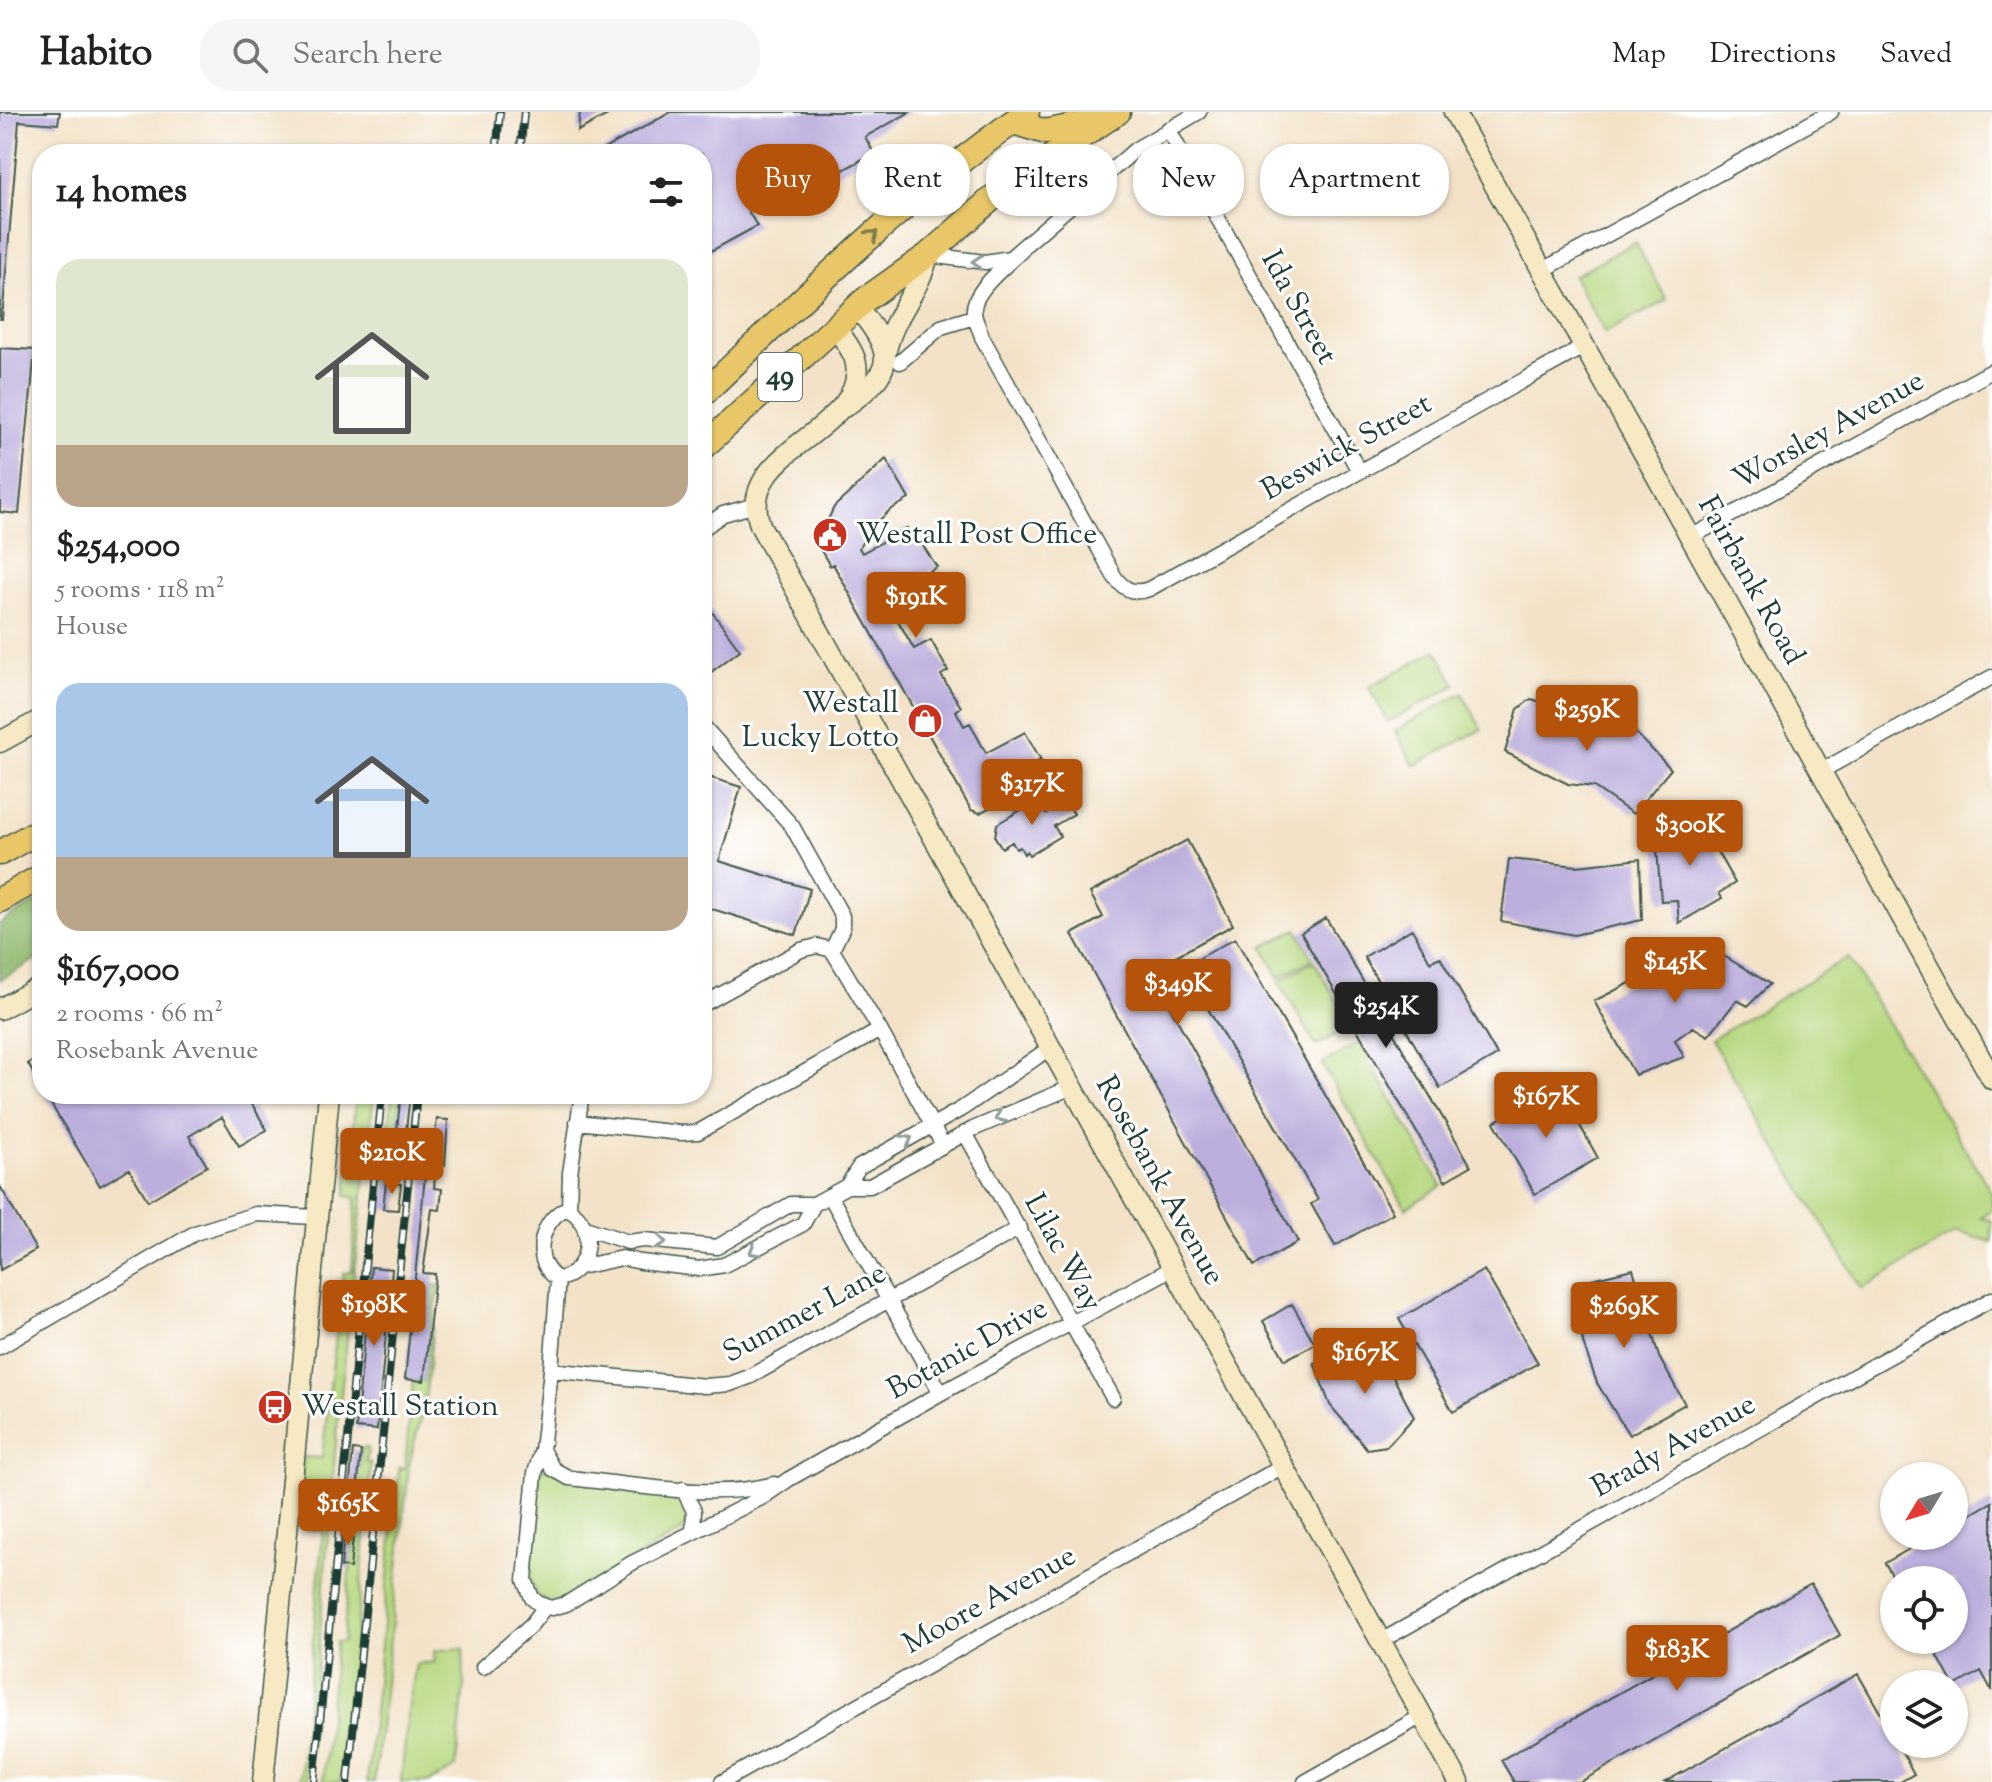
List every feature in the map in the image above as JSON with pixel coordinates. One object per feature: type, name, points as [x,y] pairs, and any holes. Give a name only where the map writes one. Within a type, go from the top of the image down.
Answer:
[{"type":"main road","points":[[1020,117],[1046,132],[1112,116]]},
{"type":"main road","name":"49","points":[[712,439],[857,307],[928,255],[998,193],[1112,116]]},
{"type":"main road","name":"49","points":[[712,386],[912,201],[1020,117]]},
{"type":"main road","points":[[815,288],[857,307]]},
{"type":"main road","points":[[815,288],[835,326]]},
{"type":"main road","points":[[0,853],[32,835]]},
{"type":"main road","points":[[0,900],[32,882]]},
{"type":"street","points":[[712,522],[723,514],[756,505],[757,493],[766,476],[834,413],[873,386],[892,360],[941,327],[977,322],[974,303],[979,292],[1022,250],[1136,149],[1199,112]]},
{"type":"street","name":"Fairbank Road","points":[[1454,112],[1992,1079]]},
{"type":"street","points":[[1543,270],[1831,112]]},
{"type":"street","name":"Ida Street","points":[[1168,129],[1359,471]]},
{"type":"street","points":[[892,360],[890,334],[925,271],[928,255],[991,263],[1006,260],[1022,250]]},
{"type":"street","points":[[857,307],[892,360]]},
{"type":"street","name":"Beswick Street","points":[[977,322],[982,337],[1114,576],[1121,586],[1133,592],[1149,589],[1585,346]]},
{"type":"street","points":[[834,413],[852,389],[856,369],[853,356],[835,326]]},
{"type":"street","name":"Worsley Avenue","points":[[1691,537],[1992,371]]},
{"type":"street","name":"Rosebank Avenue","points":[[756,505],[764,533],[1459,1782]]},
{"type":"street","points":[[1821,771],[1992,677]]},
{"type":"street","points":[[0,742],[32,724]]},
{"type":"street","points":[[712,736],[798,835],[842,916],[842,929],[832,950]]},
{"type":"street","points":[[712,999],[801,950],[817,946],[832,950],[943,1145]]},
{"type":"street","points":[[0,1009],[32,991]]},
{"type":"street","points":[[577,1122],[698,1132],[880,1030]]},
{"type":"street","points":[[585,1228],[628,1242],[644,1240],[713,1248],[791,1204],[814,1204],[847,1186],[859,1167],[932,1126],[1050,1048]]},
{"type":"street","points":[[847,1186],[870,1186],[965,1133],[1040,1098],[1072,1087]]},
{"type":"street","points":[[263,1782],[328,1104]]},
{"type":"street","points":[[569,1210],[580,1104]]},
{"type":"street","name":"Lilac Way","points":[[965,1133],[1113,1398]]},
{"type":"street","points":[[830,1196],[941,1393]]},
{"type":"street","points":[[580,1267],[587,1245],[585,1228],[581,1218],[569,1210],[563,1210],[549,1221],[542,1240],[543,1262],[547,1271],[558,1279],[567,1278],[580,1267],[618,1258],[699,1269],[724,1265],[803,1224],[814,1204]]},
{"type":"street","points":[[0,1347],[195,1233],[256,1214],[316,1217]]},
{"type":"street","name":"Summer Lane","points":[[551,1370],[705,1386],[730,1384],[749,1377],[1020,1228]]},
{"type":"street","name":"Botanic Drive","points":[[483,1667],[531,1625],[545,1607],[566,1604],[632,1563],[763,1497],[789,1479],[941,1393],[1173,1268]]},
{"type":"street","points":[[545,1607],[532,1598],[525,1580],[535,1473],[542,1450],[551,1370],[558,1279]]},
{"type":"street","name":"Brady Avenue","points":[[1381,1641],[1992,1299]]},
{"type":"street","name":"Botanic Drive","points":[[542,1450],[553,1469],[569,1478],[683,1489],[743,1491],[789,1479]]},
{"type":"street","name":"Moore Avenue","points":[[722,1782],[1283,1466]]},
{"type":"street","points":[[683,1489],[694,1511],[693,1532]]},
{"type":"street","points":[[1305,1782],[1422,1716]]},
{"type":"green space","points":[[1635,242],[1667,300],[1605,333],[1573,276]]},
{"type":"green space","points":[[1436,650],[1456,685],[1388,722],[1369,687]]},
{"type":"green space","points":[[1462,693],[1482,729],[1414,766],[1395,731]]},
{"type":"green space","points":[[32,905],[32,962],[0,980],[0,923]]},
{"type":"green space","points":[[1297,929],[1313,959],[1279,977],[1263,947]]},
{"type":"green space","points":[[1848,957],[1992,1193],[1992,1210],[1981,1217],[1992,1221],[1992,1242],[1957,1232],[1862,1289],[1711,1040]]},
{"type":"green space","points":[[1314,961],[1351,1026],[1316,1046],[1279,981]]},
{"type":"green space","points":[[1359,1043],[1442,1186],[1406,1208],[1322,1064]]},
{"type":"green space","points":[[355,1104],[373,1104],[337,1430],[307,1782],[300,1782],[323,1531],[305,1529],[299,1519],[303,1457],[322,1458],[343,1274],[352,1271],[356,1198],[346,1196]]},
{"type":"green space","points":[[392,1104],[400,1104],[392,1183],[382,1212],[378,1211]]},
{"type":"green space","points":[[433,1285],[440,1286],[427,1386],[409,1468],[374,1782],[367,1782],[399,1468],[405,1468],[413,1380],[424,1381]]},
{"type":"green space","points":[[361,1448],[368,1448],[366,1462],[371,1463],[340,1782],[323,1782],[336,1642],[343,1642]]},
{"type":"green space","points":[[545,1468],[677,1495],[686,1506],[688,1519],[682,1531],[564,1600],[547,1601],[536,1594],[530,1575],[540,1473]]},
{"type":"green space","points":[[463,1648],[464,1685],[456,1767],[430,1782],[401,1782],[416,1664],[435,1662],[434,1651]]},
{"type":"building","points":[[0,112],[60,112],[58,124],[19,121],[2,319],[0,319]]},
{"type":"building","points":[[580,112],[613,112],[578,131]]},
{"type":"building","points":[[671,112],[910,112],[865,137],[869,144],[856,144],[856,163],[840,172],[840,144],[736,144],[736,216],[751,216],[757,226],[712,251],[712,144],[613,144]]},
{"type":"building","points":[[0,348],[32,350],[32,381],[19,514],[0,512]]},
{"type":"building","points":[[886,459],[909,499],[890,510],[869,530],[859,548],[862,553],[907,528],[914,542],[919,540],[937,567],[909,582],[917,595],[892,610],[914,649],[931,640],[948,671],[941,675],[961,707],[956,711],[964,726],[970,723],[986,753],[1025,732],[1041,760],[1033,764],[1041,779],[980,813],[971,810],[833,564],[830,566],[815,540],[834,507]]},
{"type":"building","points":[[712,612],[740,650],[712,671]]},
{"type":"building","points":[[1531,699],[1631,728],[1671,769],[1633,814],[1594,787],[1568,784],[1505,752],[1518,709]]},
{"type":"building","points":[[712,778],[741,787],[719,861],[810,889],[796,935],[712,909]]},
{"type":"building","points":[[1038,800],[1046,814],[1066,801],[1074,814],[1054,826],[1060,836],[1029,855],[1027,851],[1024,854],[1020,847],[1016,849],[1012,842],[1002,848],[995,837],[997,824]]},
{"type":"building","points":[[1689,813],[1698,826],[1693,830],[1700,839],[1707,834],[1735,883],[1719,893],[1722,898],[1679,923],[1677,900],[1661,901],[1656,836],[1671,836],[1674,814]]},
{"type":"building","points":[[1187,840],[1233,925],[1150,970],[1298,1242],[1254,1266],[1072,934],[1103,917],[1090,893]]},
{"type":"building","points":[[1509,859],[1577,866],[1640,859],[1642,920],[1574,935],[1501,921]]},
{"type":"building","points":[[1326,918],[1471,1166],[1445,1181],[1301,933]]},
{"type":"building","points":[[1412,929],[1430,962],[1440,957],[1497,1055],[1440,1088],[1364,957]]},
{"type":"building","points":[[1235,938],[1393,1213],[1335,1246],[1311,1204],[1318,1200],[1184,967]]},
{"type":"building","points":[[1706,945],[1770,984],[1748,1006],[1737,1000],[1708,1036],[1693,1027],[1675,1040],[1684,1057],[1635,1075],[1594,1001]]},
{"type":"building","points":[[1558,1086],[1598,1158],[1535,1194],[1494,1122]]},
{"type":"building","points":[[51,1104],[252,1104],[267,1130],[239,1146],[222,1117],[189,1136],[207,1166],[148,1201],[129,1169],[100,1186]]},
{"type":"building","points":[[400,1104],[409,1104],[406,1130],[397,1129]]},
{"type":"building","points":[[437,1119],[448,1120],[445,1165],[436,1164],[434,1188],[442,1189],[440,1210],[432,1209],[423,1273],[435,1274],[424,1381],[405,1379],[429,1135],[435,1135]]},
{"type":"building","points":[[386,1182],[401,1184],[398,1210],[383,1209]]},
{"type":"building","points":[[0,1186],[36,1250],[0,1270]]},
{"type":"building","points":[[371,1267],[392,1269],[377,1430],[356,1428]]},
{"type":"building","points":[[1633,1269],[1659,1357],[1685,1404],[1629,1435],[1597,1383],[1583,1343],[1574,1283]]},
{"type":"building","points":[[1484,1270],[1538,1363],[1453,1412],[1399,1319]]},
{"type":"building","points":[[1292,1304],[1315,1344],[1285,1360],[1263,1321]]},
{"type":"building","points":[[1376,1344],[1414,1417],[1387,1446],[1367,1449],[1330,1405],[1314,1363]]},
{"type":"building","points":[[353,1450],[361,1451],[357,1491],[349,1491]]},
{"type":"building","points":[[1992,1502],[1992,1691],[1981,1671],[1968,1678],[1968,1670],[1945,1670],[1937,1654],[1968,1654],[1968,1566],[1887,1566],[1885,1563],[1908,1550],[1968,1550],[1968,1516]]},
{"type":"building","points":[[345,1526],[354,1527],[350,1568],[341,1567]]},
{"type":"building","points":[[1811,1584],[1840,1635],[1580,1782],[1514,1782],[1501,1760]]},
{"type":"building","points":[[1858,1674],[1880,1712],[1880,1758],[1905,1758],[1914,1774],[1900,1782],[1665,1782]]},
{"type":"railway","points":[[497,144],[500,112]]},
{"type":"railway","points":[[521,144],[524,112]]},
{"type":"railway","points":[[314,1782],[381,1104]]},
{"type":"railway","points":[[348,1782],[416,1104]]},
{"type":"place","name":"Westall Post Office","points":[[830,535]]},
{"type":"place","name":"Westall Lucky Lotto","points":[[925,721]]},
{"type":"place","name":"Westall Station","points":[[275,1407]]}]
